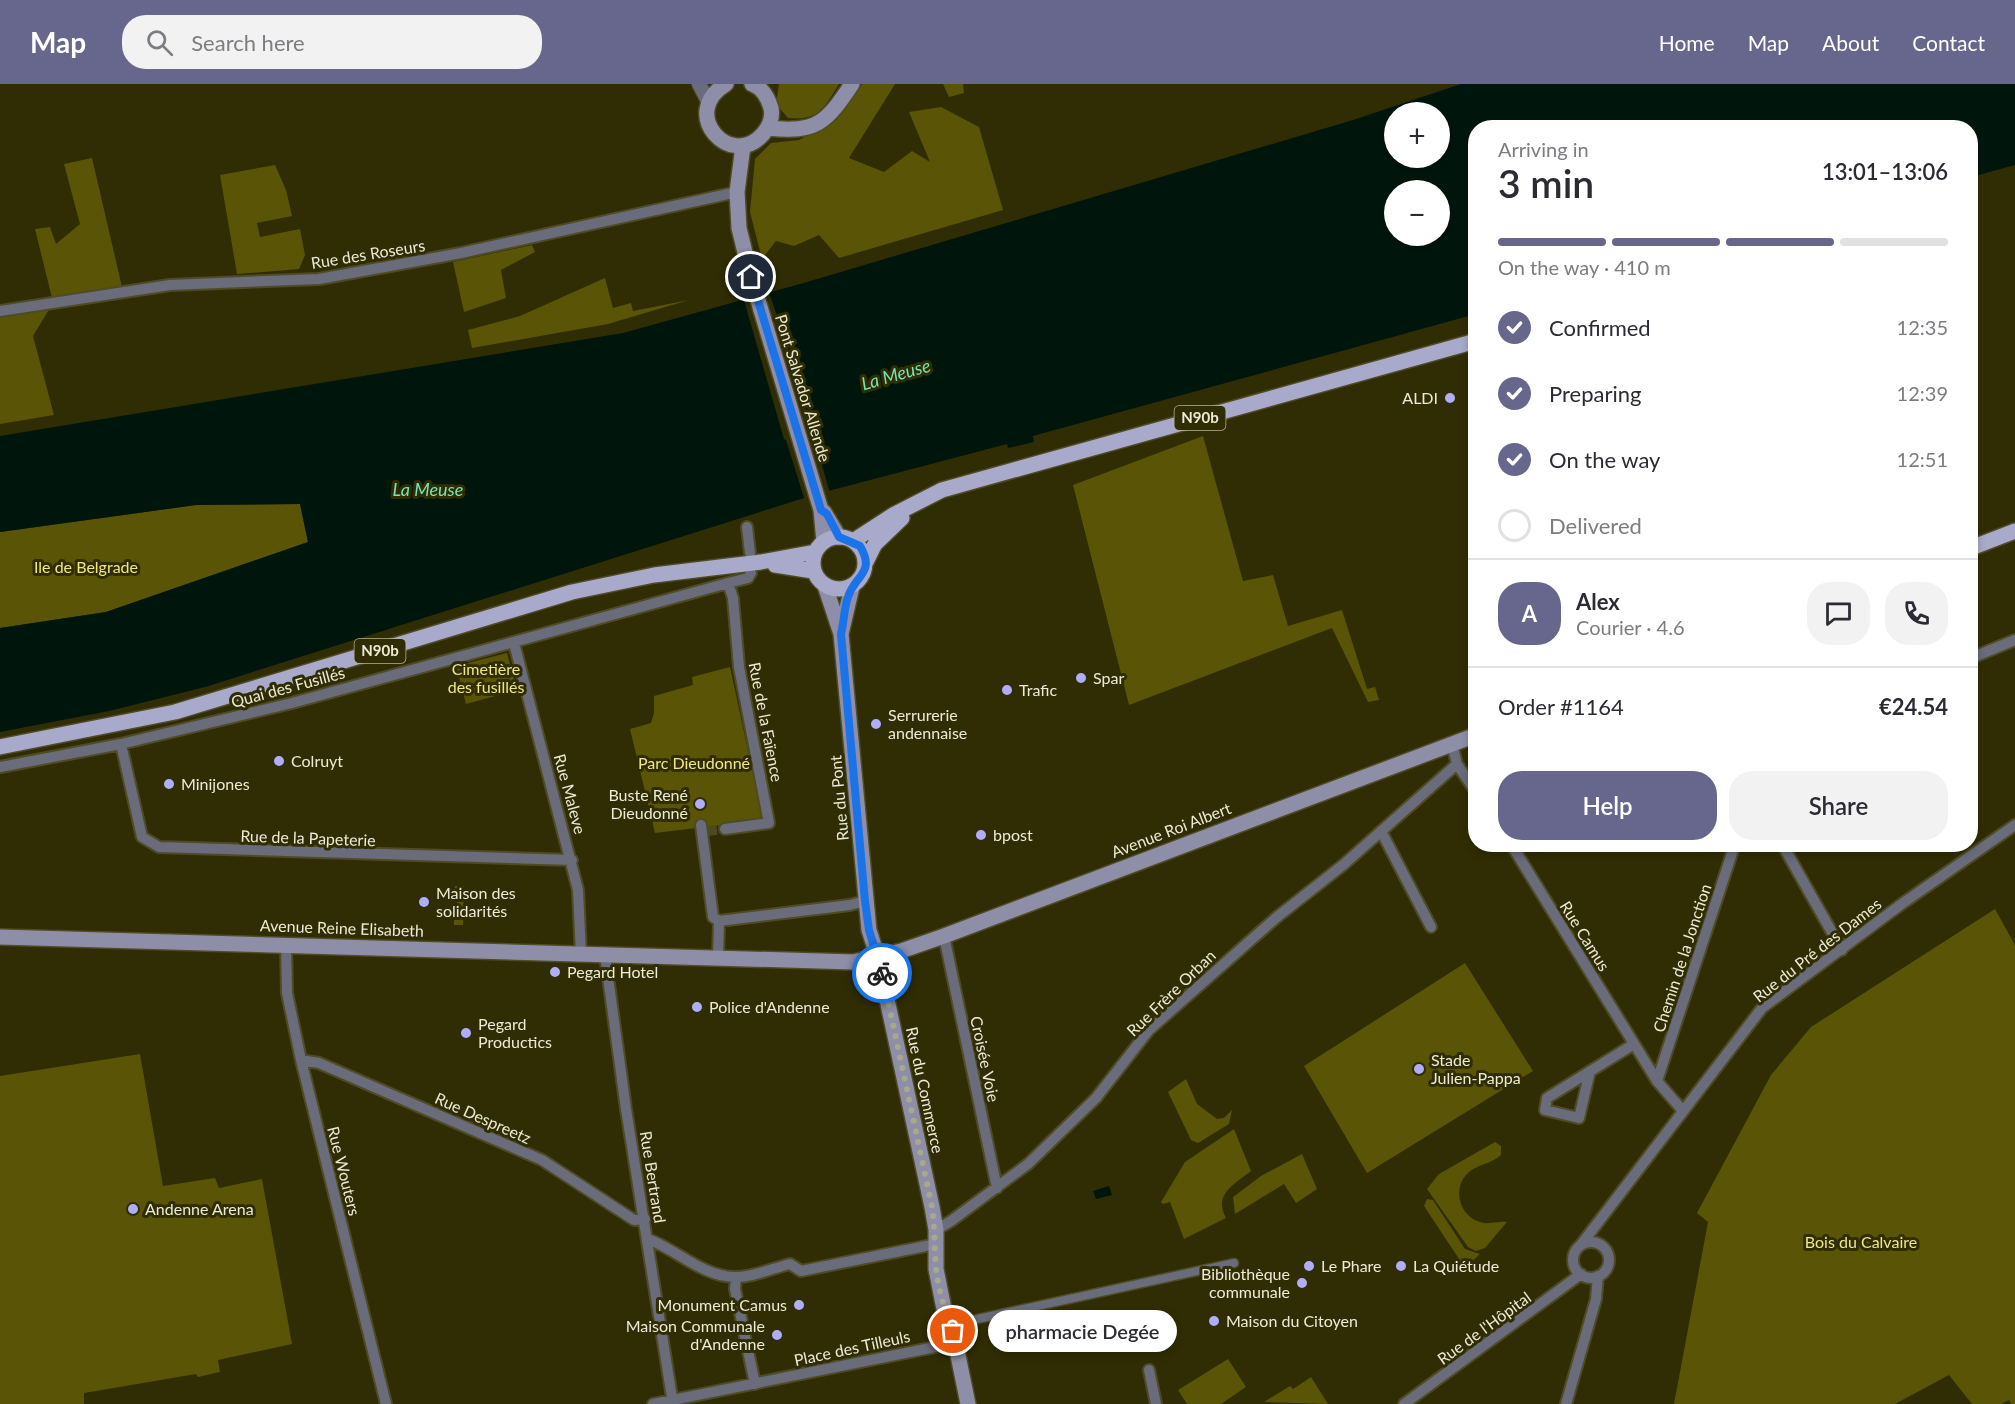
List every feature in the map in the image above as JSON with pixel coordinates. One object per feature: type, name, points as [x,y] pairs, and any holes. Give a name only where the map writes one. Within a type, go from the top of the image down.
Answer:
[{"type":"main road","points":[[726,84],[716,90],[708,101],[706,116],[710,129],[718,139],[730,145],[743,146],[758,140],[768,128],[772,113],[768,98],[756,85]]},
{"type":"main road","points":[[768,128],[796,131],[818,124],[834,111],[852,84]]},
{"type":"main road","name":"Pont Salvador Allende","points":[[743,146],[737,192],[739,228],[751,277],[821,510]]},
{"type":"main road","name":"N90b","points":[[866,562],[875,544],[907,511],[926,498],[953,487],[1468,343]]},
{"type":"main road","points":[[821,510],[827,514],[846,539],[860,546],[866,562],[865,572],[852,587],[843,590],[825,586],[813,571],[819,547],[821,510]]},
{"type":"main road","name":"N90b","points":[[846,539],[893,515],[907,511]]},
{"type":"main road","points":[[1978,545],[2015,531]]},
{"type":"main road","points":[[819,547],[846,539]]},
{"type":"main road","name":"N90b","points":[[0,747],[175,712],[572,592],[654,574],[754,563],[819,547]]},
{"type":"main road","name":"N90b","points":[[754,563],[813,571]]},
{"type":"main road","name":"Rue du Pont","points":[[825,586],[841,634],[865,901],[869,930],[878,957]]},
{"type":"main road","name":"Rue du Pont","points":[[841,634],[852,587]]},
{"type":"main road","name":"Avenue Roi Albert","points":[[878,957],[944,936],[1468,738]]},
{"type":"main road","name":"Avenue Reine Elisabeth","points":[[0,937],[854,962],[878,957]]},
{"type":"main road","name":"Rue du Commerce","points":[[878,957],[936,1237],[936,1269],[944,1309],[954,1337],[968,1404]]},
{"type":"street","points":[[699,84],[708,101]]},
{"type":"street","name":"Rue des Roseurs","points":[[0,311],[170,285],[319,279],[461,253],[737,192]]},
{"type":"street","points":[[747,527],[754,563]]},
{"type":"street","name":"Quai des Fusillés","points":[[0,767],[120,744],[292,703],[422,665],[514,643],[748,578],[754,563]]},
{"type":"street","name":"Rue de la Faïence","points":[[725,829],[769,823],[739,667],[733,598],[728,583]]},
{"type":"street","points":[[1978,655],[2015,640]]},
{"type":"street","name":"Rue Maleve","points":[[514,643],[572,860],[581,909],[581,955]]},
{"type":"street","name":"Rue de la Papeterie","points":[[120,744],[142,837],[159,847],[572,860]]},
{"type":"street","points":[[1452,744],[1457,764],[1468,780]]},
{"type":"street","name":"Rue Frère Orban","points":[[936,1237],[1028,1164],[1096,1098],[1149,1030],[1201,982],[1344,865],[1457,764]]},
{"type":"street","name":"Rue du Pré des Dames","points":[[1978,851],[2015,825]]},
{"type":"street","points":[[703,830],[713,917],[718,921],[850,905],[865,901]]},
{"type":"street","points":[[1381,831],[1431,927]]},
{"type":"street","name":"Rue Camus","points":[[1516,852],[1657,1081],[1683,1111]]},
{"type":"street","name":"Chemin de la Jonction","points":[[1657,1081],[1732,852]]},
{"type":"street","points":[[1787,852],[1842,950]]},
{"type":"street","name":"Rue du Pré des Dames","points":[[1580,1246],[1762,1008],[1902,903],[1976,852]]},
{"type":"street","points":[[718,921],[718,958]]},
{"type":"street","name":"Croisée Voie","points":[[944,936],[997,1188]]},
{"type":"street","name":"Rue Wouters","points":[[286,944],[287,993],[301,1060],[386,1404]]},
{"type":"street","name":"Rue Bertrand","points":[[605,955],[673,1402]]},
{"type":"street","points":[[1590,1071],[1579,1118],[1545,1110],[1547,1098],[1590,1071],[1634,1044]]},
{"type":"street","name":"Rue Despreetz","points":[[301,1060],[320,1063],[542,1160],[634,1220],[645,1219]]},
{"type":"street","points":[[1566,1404],[1596,1299],[1598,1276],[1609,1264],[1600,1232],[1604,1216]]},
{"type":"street","points":[[648,1239],[714,1273],[736,1278],[790,1264],[801,1271],[936,1237]]},
{"type":"street","points":[[1598,1276],[1581,1274],[1574,1264],[1576,1251],[1580,1246],[1591,1242],[1603,1246]]},
{"type":"street","points":[[954,1337],[959,1323],[1234,1263]]},
{"type":"street","name":"Rue de l'Hôpital","points":[[1404,1404],[1581,1274]]},
{"type":"street","points":[[736,1278],[735,1288],[754,1384]]},
{"type":"street","name":"Place des Tilleuls","points":[[653,1404],[673,1402],[754,1384],[954,1337]]},
{"type":"street","points":[[1149,1370],[1156,1404]]},
{"type":"green space","points":[[779,84],[839,84],[829,100],[814,115],[788,118],[776,104]]},
{"type":"green space","points":[[862,84],[895,84],[849,158],[884,172],[912,151],[930,162],[909,112],[941,107],[979,127],[1003,210],[839,258],[819,235],[794,246],[776,241],[762,259],[750,212],[755,159],[771,143],[799,140],[836,120]]},
{"type":"green space","points":[[943,84],[963,84],[964,93],[949,97]]},
{"type":"green space","points":[[92,158],[122,287],[52,298],[35,229],[50,227],[56,244],[80,224],[64,164]]},
{"type":"green space","points":[[275,165],[286,190],[292,216],[257,223],[260,237],[300,229],[305,255],[299,269],[237,274],[220,175]]},
{"type":"green space","points":[[532,245],[535,252],[501,270],[506,298],[464,312],[453,262]]},
{"type":"green space","points":[[605,278],[613,308],[631,303],[633,311],[689,300],[608,324],[472,348],[468,330],[520,316]]},
{"type":"green space","points":[[53,303],[33,336],[54,415],[0,424],[0,310]]},
{"type":"green space","points":[[1203,436],[1243,581],[1273,575],[1288,626],[1342,610],[1367,689],[1375,687],[1379,700],[1368,702],[1332,628],[1129,705],[1073,485]]},
{"type":"green space","name":"Ile de Belgrade","points":[[300,504],[308,542],[106,612],[0,628],[0,532],[196,505]]},
{"type":"green space","name":"Cimetière des fusillés","points":[[507,653],[517,690],[466,704],[456,666]]},
{"type":"green space","name":"Parc Dieudonné","points":[[730,667],[763,820],[655,833],[630,729],[651,723],[654,713],[654,696],[693,685],[692,677]]},
{"type":"green space","points":[[455,886],[464,886],[463,925],[454,925],[454,906],[457,905],[457,901],[454,900]]},
{"type":"green space","name":"Bois du Calvaire","points":[[1995,909],[2015,945],[2015,1404],[2011,1404],[2009,1400],[2001,1404],[1972,1404],[1949,1375],[1895,1404],[1674,1404],[1708,1222],[1697,1213],[1771,1075],[1811,1027]]},
{"type":"green space","name":"Stade Julien-Pappa","points":[[1465,963],[1533,1071],[1367,1173],[1304,1066]]},
{"type":"green space","name":"Andenne Arena","points":[[140,1054],[163,1186],[215,1178],[219,1188],[262,1179],[292,1344],[218,1360],[220,1372],[84,1393],[84,1404],[0,1404],[0,1076]]},
{"type":"green space","points":[[1186,1079],[1197,1104],[1217,1119],[1224,1118],[1232,1110],[1229,1124],[1198,1143],[1191,1140],[1168,1092]]},
{"type":"green space","points":[[1234,1129],[1251,1171],[1232,1186],[1224,1196],[1222,1203],[1226,1218],[1184,1239],[1170,1202],[1163,1204],[1161,1202],[1185,1162]]},
{"type":"green space","points":[[1495,1142],[1501,1146],[1501,1155],[1468,1173],[1460,1186],[1460,1201],[1467,1214],[1473,1219],[1483,1223],[1507,1222],[1485,1248],[1476,1251],[1468,1247],[1427,1189],[1439,1174]]},
{"type":"green space","points":[[1302,1154],[1317,1189],[1296,1203],[1284,1184],[1235,1214],[1233,1197],[1261,1176]]},
{"type":"green space","points":[[1427,1199],[1433,1200],[1465,1249],[1480,1254],[1465,1268],[1424,1206]]},
{"type":"green space","points":[[1228,1359],[1246,1387],[1221,1404],[1187,1404],[1178,1390]]},
{"type":"green space","points":[[1311,1377],[1328,1404],[1264,1402],[1290,1386],[1293,1389]]},
{"type":"water","name":"La Meuse","points":[[1461,84],[2015,84],[2015,165],[1978,175],[1978,120],[1468,120],[1468,316],[1033,436],[1034,442],[1008,448],[1007,444],[817,494],[205,687],[109,711],[0,732],[0,628],[106,612],[308,542],[300,504],[196,505],[0,532],[0,436],[623,333],[807,282],[1384,110],[1384,168],[1450,168],[1450,102],[1407,102]]},
{"type":"water","points":[[1109,1186],[1112,1195],[1096,1199],[1093,1191]]},
{"type":"pier","points":[[768,290],[788,347],[830,493],[805,501],[784,439],[743,297]]},
{"type":"tunnel","points":[[707,831],[725,829]]},
{"type":"way so far","points":[[882,973],[932,1207],[936,1230],[936,1269],[944,1309],[953,1331]]},
{"type":"place","name":"ALDI","points":[[1450,398]]},
{"type":"place","name":"Spar","points":[[1081,678]]},
{"type":"place","name":"Trafic","points":[[1007,690]]},
{"type":"place","name":"Serrurerie andennaise","points":[[876,724]]},
{"type":"place","name":"Colruyt","points":[[279,761]]},
{"type":"place","name":"Minijones","points":[[169,784]]},
{"type":"place","name":"Buste René Dieudonné","points":[[700,804]]},
{"type":"place","name":"bpost","points":[[981,835]]},
{"type":"place","name":"Maison des solidarités","points":[[424,902]]},
{"type":"place","name":"Pegard Hotel","points":[[555,972]]},
{"type":"place","name":"Police d'Andenne","points":[[697,1007]]},
{"type":"place","name":"Pegard Productics","points":[[466,1033]]},
{"type":"place","name":"Stade Julien-Pappa","points":[[1419,1069]]},
{"type":"place","name":"Andenne Arena","points":[[133,1209]]},
{"type":"place","name":"Le Phare","points":[[1309,1266]]},
{"type":"place","name":"La Quiétude","points":[[1401,1266]]},
{"type":"place","name":"Bibliothèque communale","points":[[1302,1283]]},
{"type":"place","name":"Monument Camus","points":[[799,1305]]},
{"type":"place","name":"Maison du Citoyen","points":[[1214,1321]]},
{"type":"place","name":"pharmacie Degée","points":[[953,1331]]},
{"type":"place","name":"Maison Communale d'Andenne","points":[[777,1335]]},
{"type":"route","points":[[751,277],[821,510],[827,514],[839,537],[853,541],[860,546],[866,562],[865,572],[849,594],[841,634],[865,901],[869,930],[882,973]]}]
